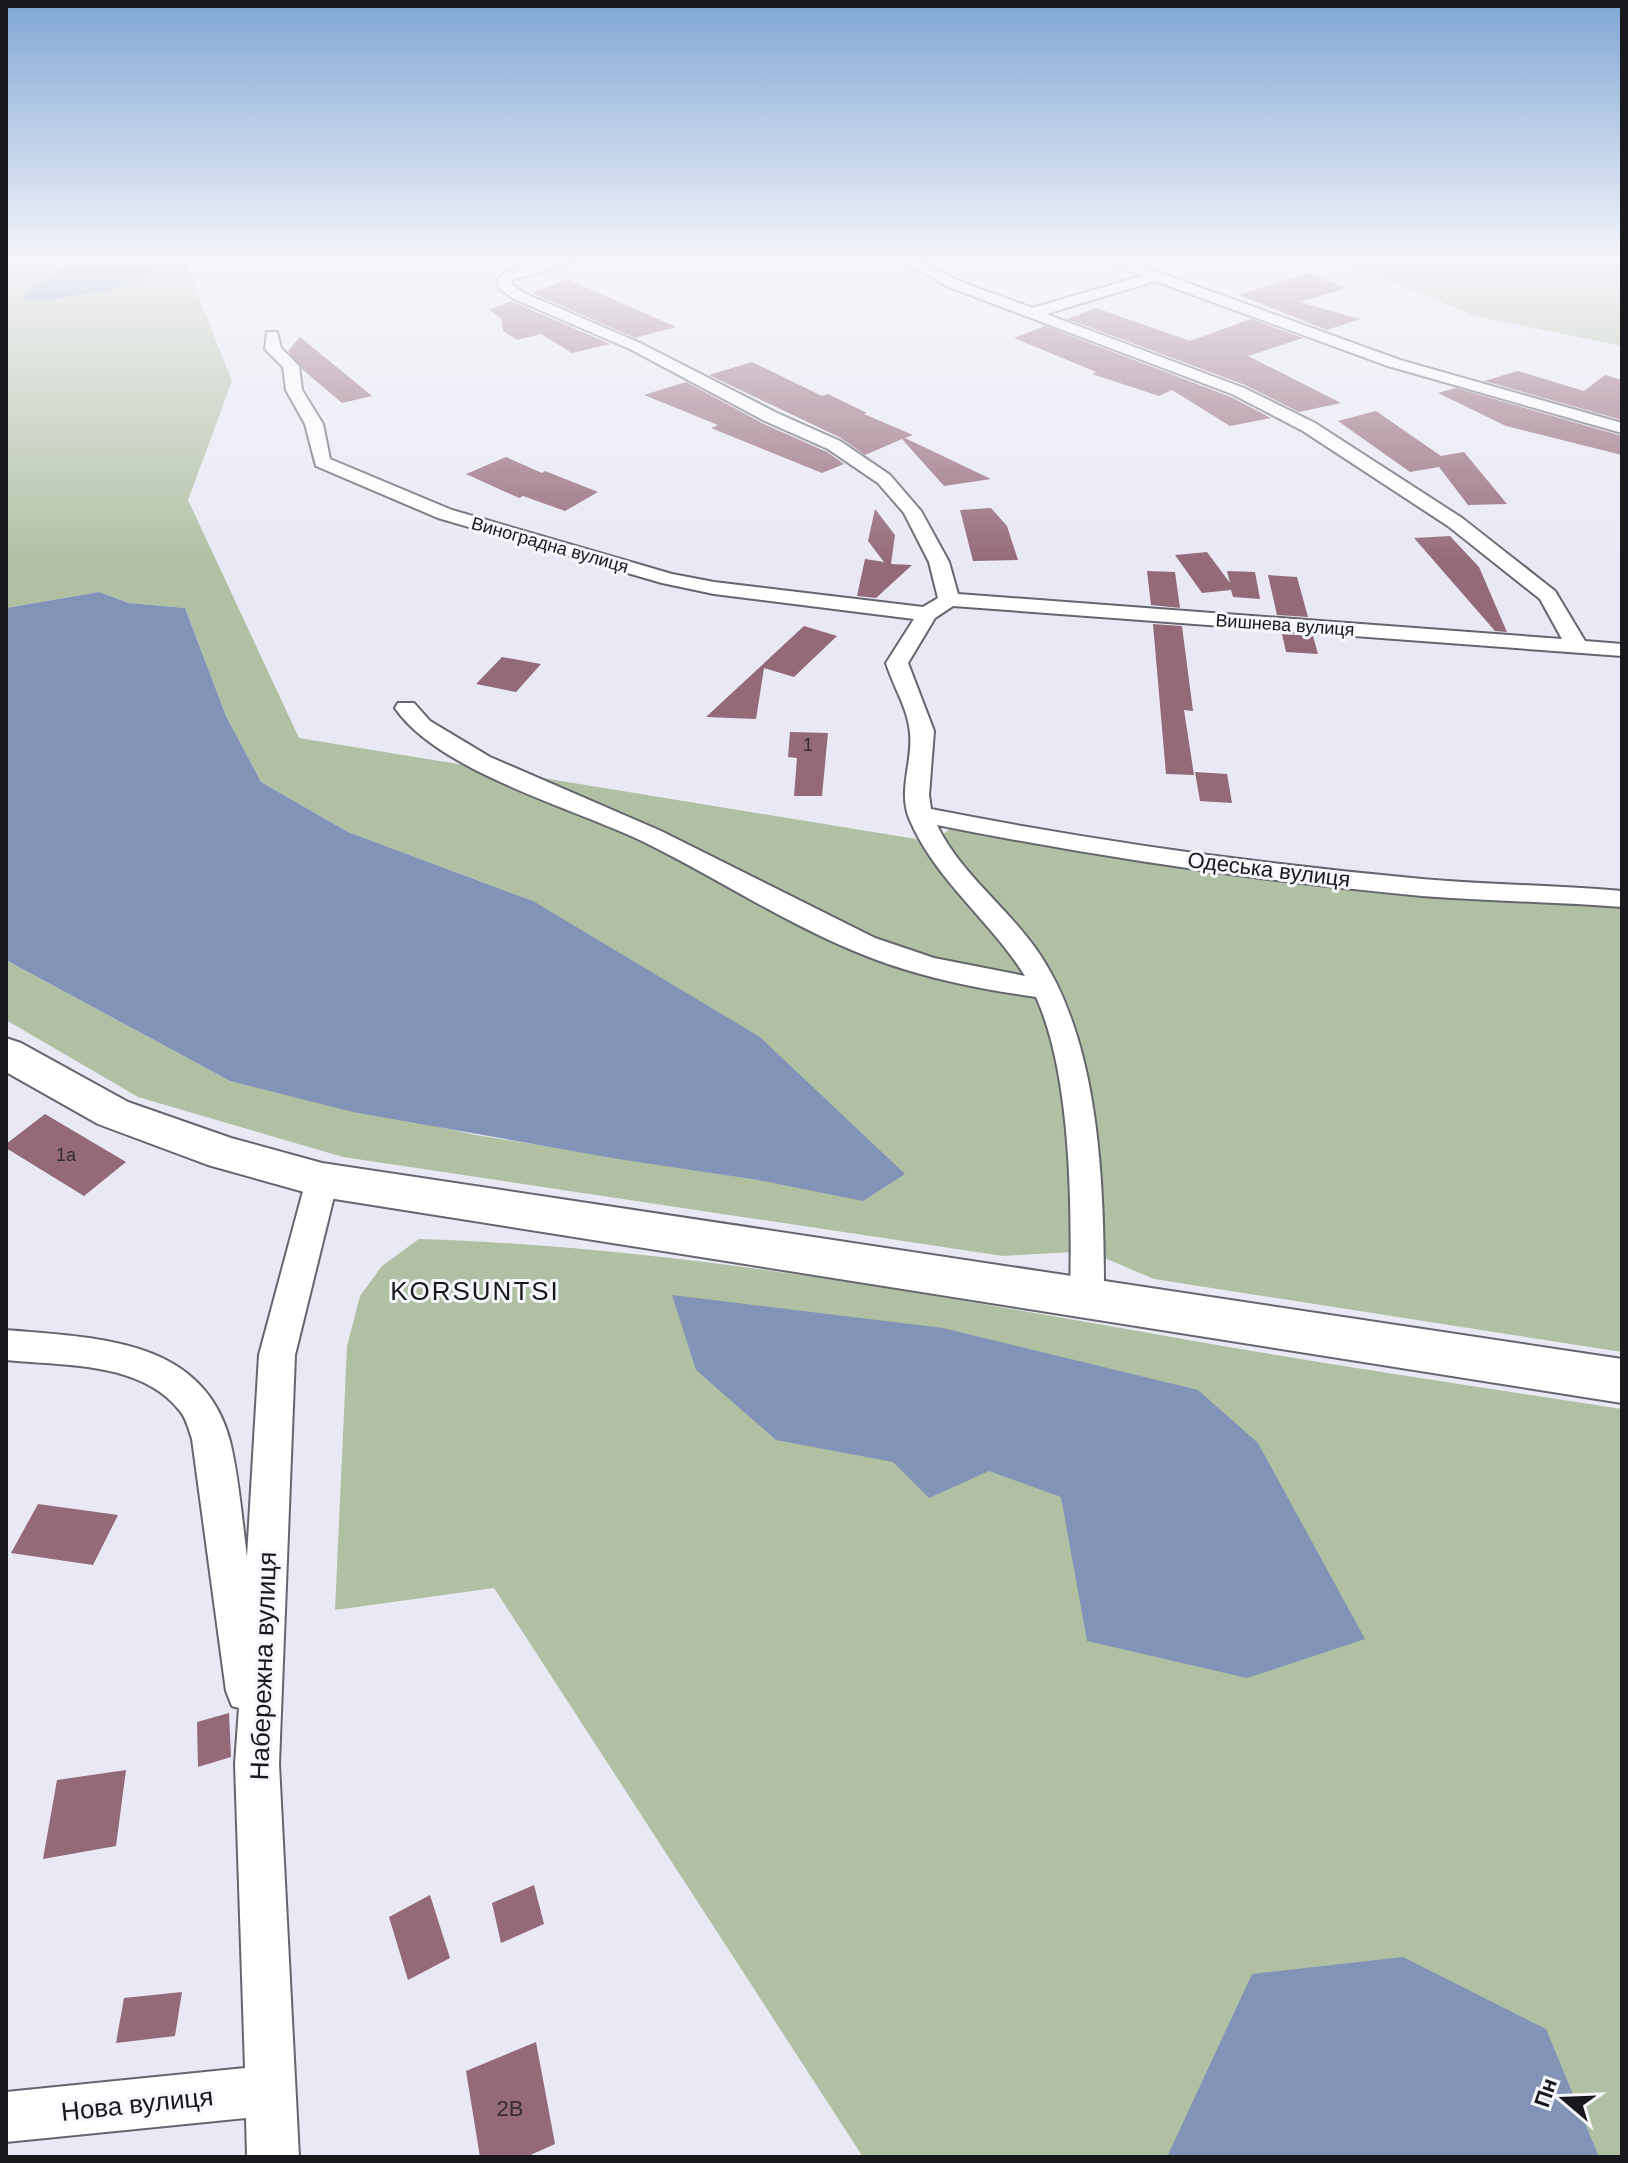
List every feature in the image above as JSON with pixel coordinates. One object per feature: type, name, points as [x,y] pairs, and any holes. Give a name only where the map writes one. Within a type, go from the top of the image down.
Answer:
[{"type":"street","name":"Виноградна вулиця","points":[[288,363],[291,366],[294,390],[314,424],[322,462],[445,514],[669,579],[714,588],[938,607]]},
{"type":"street","points":[[667,363],[771,417],[834,445],[884,479],[912,511],[939,562],[938,607],[897,663],[922,727],[923,755],[917,793],[919,814],[934,842],[1027,956],[1065,1032],[1076,1090],[1088,1251],[1087,1297]]},
{"type":"street","points":[[1164,363],[1238,391],[1309,427],[1455,522],[1548,595],[1577,646]]},
{"type":"street","points":[[1394,363],[1622,428]]},
{"type":"street","name":"Вишнева вулиця","points":[[938,607],[1622,650]]},
{"type":"street","points":[[406,708],[413,720],[439,738],[503,772],[653,836],[799,915],[897,956],[986,981],[1046,989]]},
{"type":"street","name":"Одеська вулиця","points":[[919,814],[1138,853],[1287,872],[1495,894],[1622,899]]},
{"type":"street","points":[[6,1053],[113,1113],[224,1153],[322,1180],[1622,1381]]},
{"type":"street","name":"Набережна вулиця","points":[[273,2157],[257,1764],[277,1355],[322,1180]]},
{"type":"street","points":[[6,1345],[123,1359],[163,1375],[194,1400],[211,1439],[257,1764]]},
{"type":"street","name":"Нова вулиця","points":[[6,2117],[269,2091]]},
{"type":"green space","points":[[6,363],[225,363],[232,381],[188,500],[299,738],[934,842],[958,822],[1138,853],[1622,899],[1622,1352],[1154,1279],[1088,1251],[1003,1256],[343,1157],[138,1097],[6,1020],[6,960],[230,1081],[476,1135],[758,1180],[533,901],[348,832],[261,782],[226,716],[185,608],[129,603],[99,592],[6,608]]},
{"type":"green space","points":[[419,1239],[614,1252],[808,1276],[1301,1359],[1622,1409],[1622,2157],[863,2157],[494,1588],[335,1610],[347,1346],[360,1296],[382,1266]]},
{"type":"water","points":[[99,592],[129,603],[185,608],[226,716],[261,782],[348,832],[533,901],[760,1037],[905,1174],[863,1201],[758,1180],[618,1159],[353,1112],[230,1081],[6,960],[6,608]]},
{"type":"water","points":[[672,1295],[943,1328],[1198,1390],[1258,1443],[1365,1639],[1247,1678],[1087,1641],[1061,1497],[989,1471],[929,1498],[893,1462],[776,1440],[696,1370]]},
{"type":"water","points":[[1403,1957],[1546,2029],[1599,2157],[1167,2157],[1252,1974]]},
{"type":"building","points":[[297,363],[332,363],[372,396],[342,403]]},
{"type":"building","points":[[754,363],[913,435],[905,438],[991,479],[944,486],[902,439],[865,455],[841,438],[709,375]]},
{"type":"building","points":[[1074,363],[1142,363],[1231,397],[1271,418],[1230,426],[1172,390],[1159,396],[1092,374],[1096,372]]},
{"type":"building","points":[[1186,363],[1262,363],[1341,403],[1299,412],[1245,385]]},
{"type":"building","points":[[1518,371],[1584,391],[1605,375],[1622,380],[1622,420],[1484,381]]},
{"type":"building","points":[[686,382],[764,424],[827,452],[844,464],[822,473],[711,428],[718,425],[644,395]]},
{"type":"building","points":[[1456,388],[1622,436],[1622,455],[1506,426],[1438,393]]},
{"type":"building","points":[[1376,411],[1441,456],[1464,452],[1507,504],[1468,505],[1439,467],[1410,472],[1338,421]]},
{"type":"building","points":[[506,457],[598,492],[565,511],[523,496],[519,498],[466,474]]},
{"type":"building","points":[[991,508],[1007,526],[1018,560],[973,561],[960,510]]},
{"type":"building","points":[[875,509],[895,535],[891,564],[912,565],[876,598],[857,596],[865,559],[884,562],[868,541]]},
{"type":"building","points":[[1450,536],[1479,567],[1507,632],[1495,631],[1414,538]]},
{"type":"building","points":[[1207,552],[1230,583],[1227,571],[1255,572],[1260,599],[1233,597],[1231,590],[1202,593],[1175,555]]},
{"type":"building","points":[[1147,571],[1175,572],[1180,608],[1151,605]]},
{"type":"building","points":[[1268,575],[1297,577],[1308,617],[1277,615]]},
{"type":"building","points":[[1153,624],[1182,626],[1193,711],[1184,710],[1194,775],[1166,774]]},
{"type":"building","points":[[804,626],[837,636],[794,677],[764,668],[756,719],[706,717]]},
{"type":"building","points":[[1282,634],[1313,636],[1318,654],[1286,652]]},
{"type":"building","points":[[502,657],[541,664],[516,692],[476,684]]},
{"type":"building","points":[[790,732],[828,733],[822,796],[794,796],[797,758],[788,757]]},
{"type":"building","points":[[1195,772],[1227,774],[1232,803],[1200,801]]},
{"type":"building","points":[[45,1114],[126,1162],[84,1196],[6,1148],[6,1144]]},
{"type":"building","points":[[38,1504],[118,1515],[93,1565],[11,1553]]},
{"type":"building","points":[[229,1713],[231,1757],[198,1767],[197,1722]]},
{"type":"building","points":[[126,1770],[116,1846],[43,1859],[57,1780]]},
{"type":"building","points":[[534,1885],[544,1924],[501,1943],[492,1903]]},
{"type":"building","points":[[430,1895],[450,1958],[408,1980],[389,1917]]},
{"type":"building","points":[[182,1992],[175,2036],[116,2043],[124,1998]]},
{"type":"building","points":[[536,2042],[555,2144],[526,2157],[480,2157],[466,2071]]},
{"type":"district","name":"KORSUNTSI","points":[[475,1291]]}]
